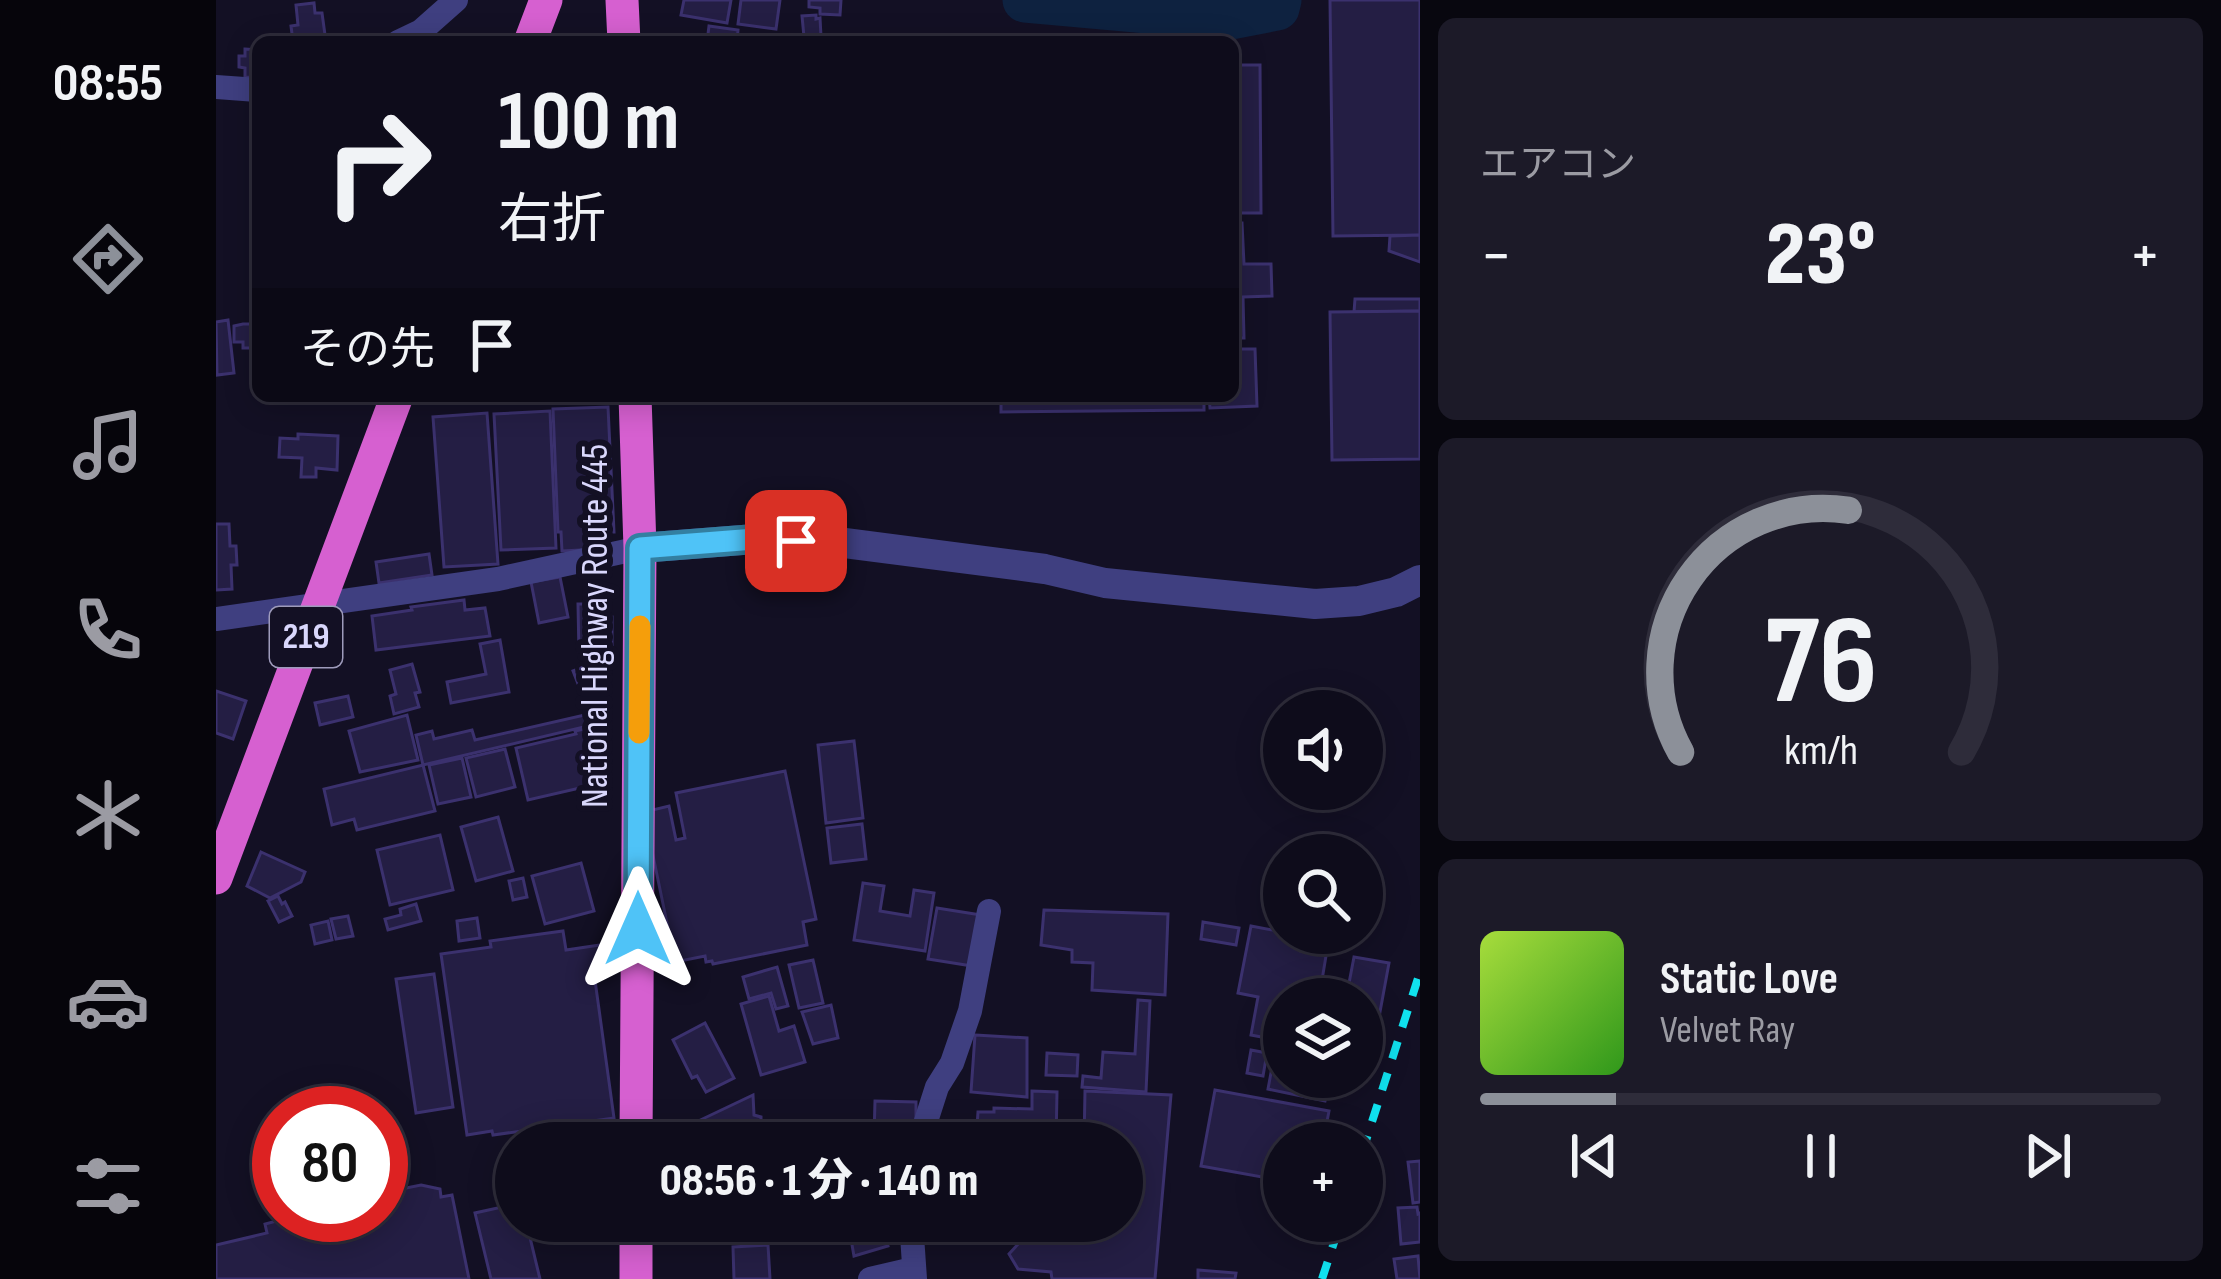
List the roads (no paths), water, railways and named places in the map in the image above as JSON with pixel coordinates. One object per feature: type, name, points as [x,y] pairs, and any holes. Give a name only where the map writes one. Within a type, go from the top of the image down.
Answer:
[{"type":"highway","points":[[532,36],[546,0]]},
{"type":"highway","points":[[622,0],[624,36]]},
{"type":"highway","name":"219","points":[[216,878],[395,402]]},
{"type":"highway","name":"National Highway Route 445","points":[[635,402],[640,548],[636,1122]]},
{"type":"highway","points":[[636,1242],[636,1279]]},
{"type":"street","points":[[411,36],[456,0]]},
{"type":"street","points":[[216,87],[252,90]]},
{"type":"street","points":[[216,619],[498,579],[640,548],[755,539],[836,542],[1045,569],[1105,584],[1315,604],[1359,602],[1420,580]]},
{"type":"street","points":[[926,1122],[970,1011],[989,910]]},
{"type":"street","points":[[870,1279],[914,1274],[912,1242]]},
{"type":"waterway","points":[[1025,0],[1226,18],[1277,8],[1279,0]]},
{"type":"railway","points":[[1372,1122],[1420,972]]},
{"type":"railway","points":[[1322,1279],[1334,1242]]}]
